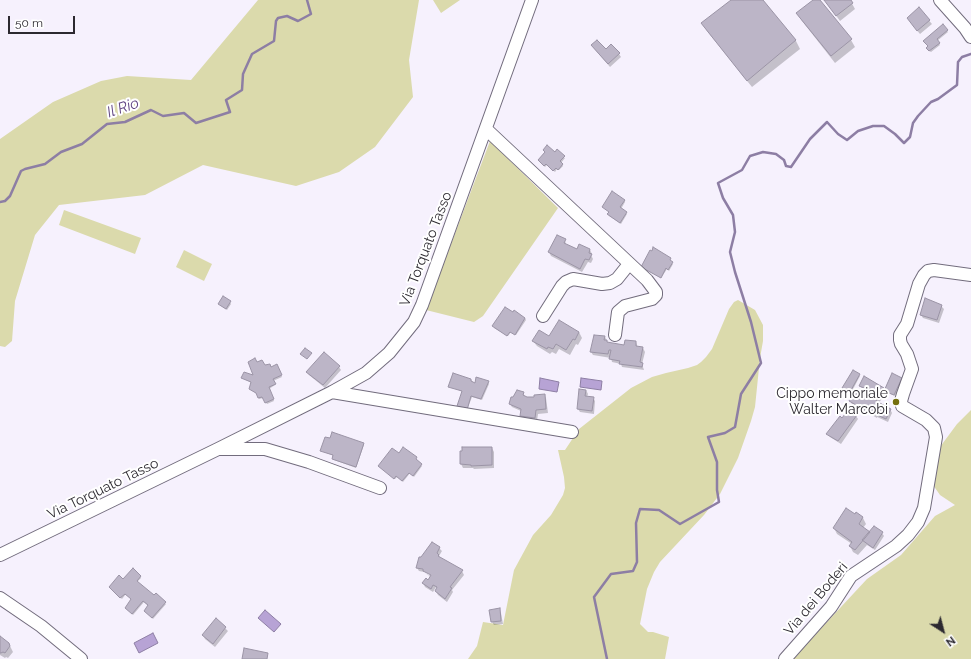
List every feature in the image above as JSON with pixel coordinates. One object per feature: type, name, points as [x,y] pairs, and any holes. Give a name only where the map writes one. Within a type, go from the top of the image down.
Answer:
[{"type":"street","name":"Via Torquato Tasso","points":[[0,555],[332,392],[366,373],[389,353],[414,322],[429,287],[532,0]]},
{"type":"street","points":[[940,0],[971,37]]},
{"type":"street","points":[[486,129],[647,280],[656,292],[656,295],[652,298],[625,306],[618,312],[615,335]]},
{"type":"street","points":[[543,316],[566,282],[573,279],[602,284],[610,283],[617,279],[629,264]]},
{"type":"street","name":"Via dei Boderi","points":[[785,659],[831,607],[851,576],[896,546],[908,535],[918,522],[924,508],[936,437],[934,428],[926,420],[902,406],[901,401],[912,369],[907,354],[901,344],[900,335],[906,324],[919,284],[928,271],[934,270],[971,275]]},
{"type":"street","points":[[332,392],[572,432]]},
{"type":"street","name":"Via Torquato Tasso","points":[[218,449],[265,449],[309,462],[380,488]]},
{"type":"street","points":[[0,598],[41,626],[81,659]]},
{"type":"green space","points":[[258,0],[419,0],[409,60],[413,97],[375,147],[339,172],[296,186],[203,165],[145,195],[59,205],[35,235],[15,301],[12,341],[5,347],[0,346],[0,139],[53,102],[101,81],[127,76],[191,80]]},
{"type":"green space","points":[[433,0],[460,0],[441,13]]},
{"type":"green space","points":[[490,141],[558,208],[483,316],[474,322],[426,310]]},
{"type":"green space","points":[[64,210],[141,238],[135,254],[59,225]]},
{"type":"green space","points":[[184,250],[212,264],[204,281],[176,267]]},
{"type":"green space","points":[[738,300],[755,310],[763,325],[763,341],[755,407],[738,458],[720,494],[704,515],[660,562],[647,589],[640,624],[648,632],[669,637],[665,659],[468,659],[477,646],[483,622],[503,625],[514,570],[533,535],[551,515],[563,495],[565,488],[564,477],[558,450],[565,450],[579,429],[631,388],[652,377],[688,368],[701,362],[712,349],[729,309],[734,302]]},
{"type":"green space","points":[[971,410],[971,659],[788,659],[814,636],[867,579],[901,555],[935,516],[955,505],[940,495],[933,485],[940,447],[957,424]]},
{"type":"shaded area","points":[[540,378],[559,382],[557,392],[539,389]]},
{"type":"shaded area","points":[[581,378],[602,381],[601,390],[580,387]]},
{"type":"shaded area","points":[[265,610],[281,624],[274,632],[258,618]]},
{"type":"shaded area","points":[[153,633],[158,643],[139,653],[134,643]]},
{"type":"building","points":[[731,0],[763,0],[796,40],[747,81],[701,23]]},
{"type":"building","points":[[813,0],[820,0],[852,39],[831,56],[796,13]]},
{"type":"building","points":[[824,0],[851,0],[853,3],[836,16]]},
{"type":"building","points":[[919,7],[930,20],[917,31],[907,18]]},
{"type":"building","points":[[943,24],[948,30],[937,39],[940,43],[929,51],[926,48],[928,46],[923,41]]},
{"type":"building","points":[[597,40],[606,49],[611,44],[620,53],[608,64],[591,45]]},
{"type":"building","points":[[547,145],[555,152],[557,149],[565,156],[560,161],[563,164],[558,170],[556,168],[553,171],[546,164],[544,166],[538,160],[545,152],[543,150]]},
{"type":"building","points":[[612,191],[625,200],[620,207],[627,212],[620,223],[607,214],[609,212],[602,207]]},
{"type":"building","points":[[557,235],[566,239],[564,243],[577,249],[579,244],[590,249],[589,253],[592,254],[589,260],[585,259],[580,269],[548,252]]},
{"type":"building","points":[[653,247],[671,258],[670,260],[673,262],[668,270],[666,268],[661,278],[641,267],[650,250],[652,251]]},
{"type":"building","points":[[223,296],[231,301],[226,309],[218,304]]},
{"type":"building","points":[[925,298],[942,305],[937,320],[920,315]]},
{"type":"building","points":[[505,307],[513,312],[514,310],[525,318],[515,335],[510,332],[507,336],[492,326]]},
{"type":"building","points":[[559,320],[579,332],[575,340],[573,339],[566,350],[556,344],[553,349],[548,347],[547,349],[532,341],[539,330],[549,336]]},
{"type":"building","points":[[594,335],[605,336],[604,340],[607,340],[607,342],[624,345],[625,340],[636,341],[636,346],[643,347],[640,362],[643,363],[642,367],[619,364],[620,361],[609,359],[611,350],[609,350],[608,354],[590,352]]},
{"type":"building","points":[[305,348],[312,353],[307,359],[300,354]]},
{"type":"building","points":[[324,352],[340,366],[323,385],[306,372]]},
{"type":"building","points":[[255,358],[257,362],[262,360],[265,365],[270,364],[271,367],[277,364],[282,375],[273,379],[276,384],[269,387],[274,399],[265,403],[262,397],[258,398],[256,393],[249,389],[251,382],[241,378],[244,372],[253,375],[248,362]]},
{"type":"building","points":[[853,370],[860,374],[850,392],[842,388]]},
{"type":"building","points":[[453,373],[471,379],[471,381],[475,383],[476,377],[489,381],[481,399],[471,396],[467,410],[457,406],[462,391],[448,387]]},
{"type":"building","points":[[892,373],[902,378],[894,395],[884,391]]},
{"type":"building","points":[[864,376],[884,388],[876,401],[891,409],[886,419],[875,414],[874,415],[849,401],[854,392],[860,396],[864,388],[859,386]]},
{"type":"building","points":[[579,389],[586,390],[585,396],[594,397],[592,411],[577,409]]},
{"type":"building","points":[[517,390],[524,392],[523,395],[527,397],[545,394],[546,409],[536,410],[535,418],[520,416],[521,409],[509,404],[511,397],[513,397]]},
{"type":"building","points":[[848,410],[857,415],[838,441],[826,434],[840,416],[842,418]]},
{"type":"building","points":[[332,432],[364,443],[356,467],[332,459],[333,455],[320,451],[325,437],[330,438]]},
{"type":"building","points":[[403,447],[417,457],[416,459],[422,464],[413,476],[409,473],[402,481],[396,476],[394,479],[378,466],[392,448],[399,453]]},
{"type":"building","points":[[462,447],[492,447],[492,465],[471,466],[460,464],[460,451],[462,451]]},
{"type":"building","points":[[846,508],[863,517],[859,524],[870,532],[855,550],[849,546],[852,542],[833,528]]},
{"type":"building","points":[[874,526],[883,532],[873,548],[862,540]]},
{"type":"building","points":[[432,542],[440,547],[437,553],[439,555],[438,556],[463,570],[450,587],[452,588],[445,599],[435,591],[437,587],[433,585],[431,589],[422,583],[426,578],[428,580],[431,575],[423,571],[423,569],[416,568],[419,557],[421,557]]},
{"type":"building","points":[[133,568],[141,576],[137,581],[154,595],[156,593],[166,602],[152,618],[144,611],[148,605],[143,601],[132,614],[125,608],[131,599],[125,594],[120,598],[109,587],[119,575],[123,579]]},
{"type":"building","points":[[500,608],[501,621],[491,622],[489,610]]},
{"type":"building","points":[[216,618],[226,627],[213,644],[202,635]]},
{"type":"building","points":[[0,636],[9,643],[10,646],[5,653],[0,653]]},
{"type":"building","points":[[244,648],[268,653],[267,659],[242,659]]},
{"type":"waterway","name":"Il Rio","points":[[0,202],[5,201],[10,196],[21,171],[45,164],[61,152],[82,144],[107,124],[125,122],[151,110],[163,116],[184,113],[196,123],[230,112],[226,100],[242,90],[243,74],[252,54],[274,41],[276,21],[278,18],[287,16],[298,21],[311,14],[307,0]]},
{"type":"waterway","points":[[607,659],[594,597],[611,574],[633,571],[637,562],[636,523],[640,509],[659,510],[680,524],[719,502],[717,490],[717,462],[708,437],[725,433],[735,427],[741,394],[761,363],[751,322],[730,252],[735,232],[733,215],[723,198],[718,183],[742,170],[750,156],[763,152],[776,154],[784,160],[786,166],[791,167],[810,139],[827,122],[838,134],[847,140],[858,131],[873,126],[884,126],[904,143],[910,137],[913,123],[918,116],[931,102],[938,99],[957,85],[958,62],[962,57],[971,54]]},
{"type":"place","name":"Cippo memoriale Walter Marcobi","points":[[896,402]]}]
